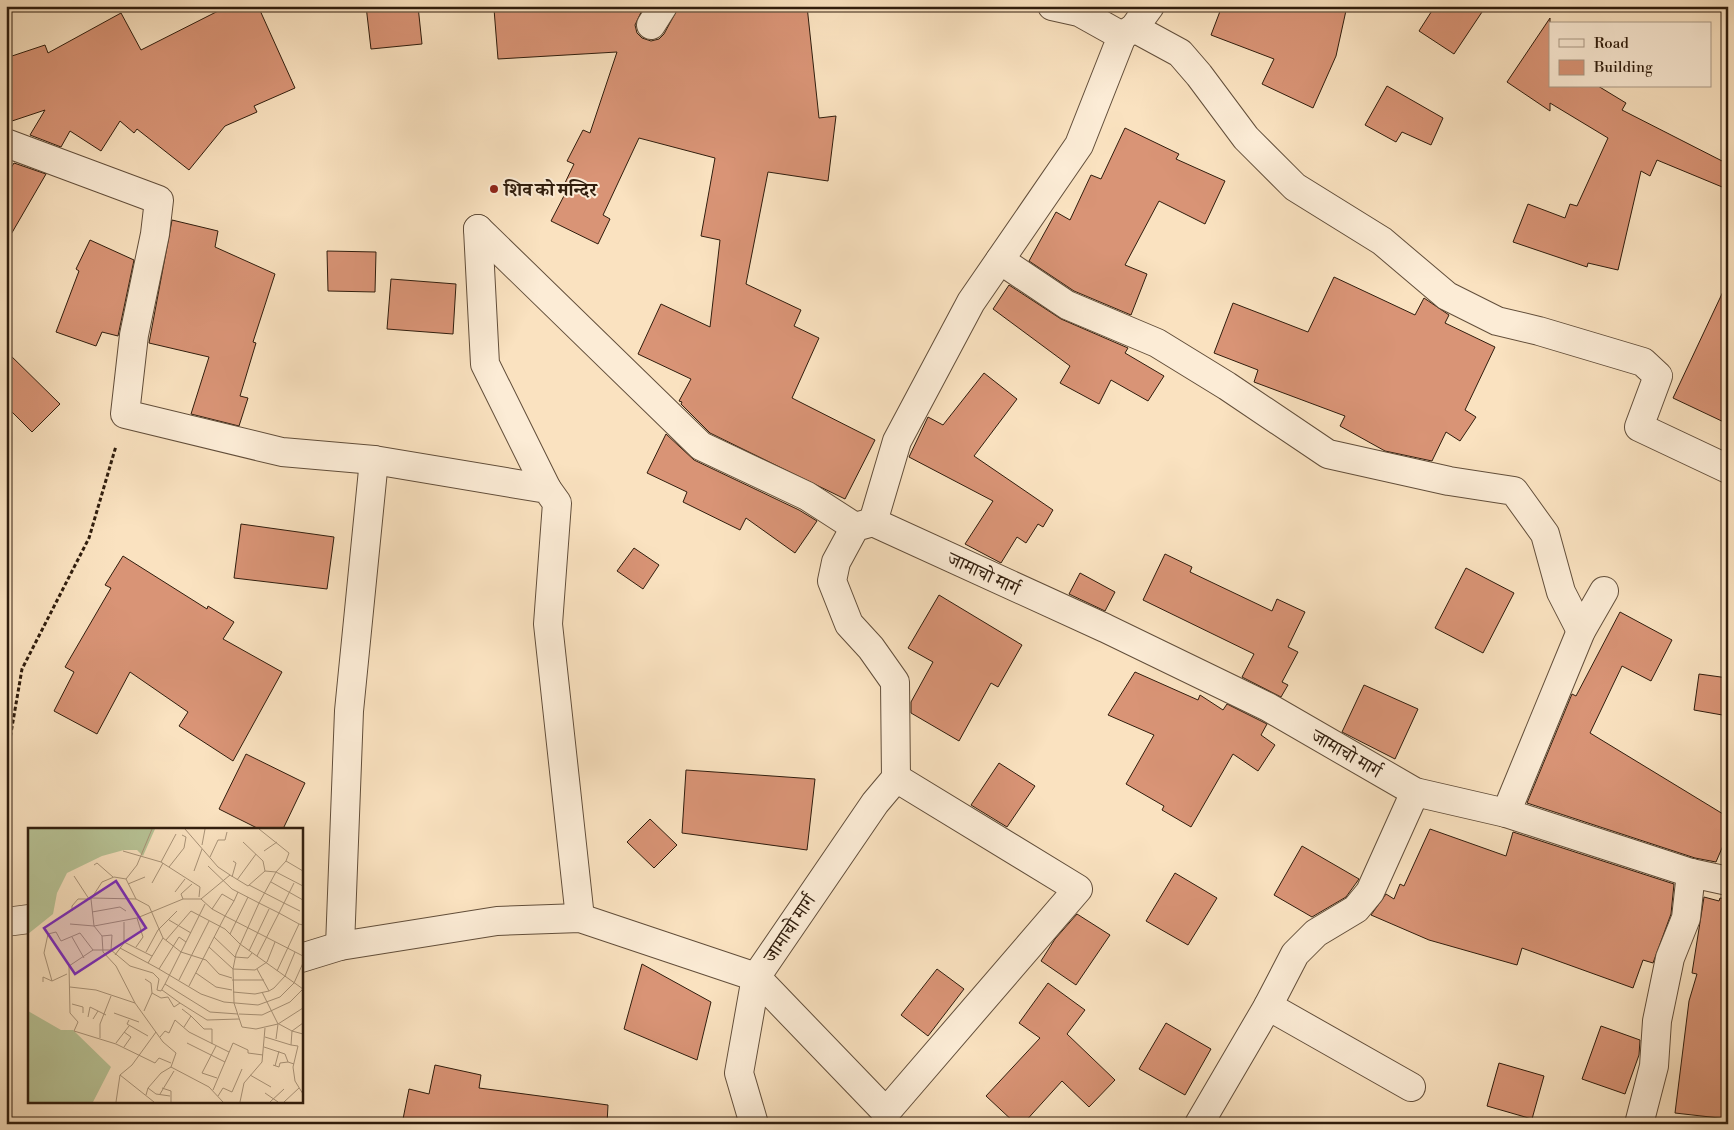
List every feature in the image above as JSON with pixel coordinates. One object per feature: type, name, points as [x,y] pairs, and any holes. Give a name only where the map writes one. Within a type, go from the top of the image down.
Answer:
[{"type":"street","points":[[1052,6],[1078,9],[1180,53],[1199,75],[1246,138],[1295,187],[1382,241],[1447,296],[1497,320],[1539,330],[1643,362],[1658,376],[1639,427],[1728,469]]},
{"type":"street","points":[[302,958],[340,946],[497,921],[580,918],[756,977],[885,1118],[1078,889],[896,778],[895,682],[872,648],[850,624],[832,581],[836,562],[864,525],[898,441],[971,302],[1079,145],[1128,32],[1150,6]]},
{"type":"street","points":[[6,144],[159,200],[155,234],[134,335],[125,414],[282,452],[374,460],[547,489],[557,503],[548,624],[580,918]]},
{"type":"street","name":"जामाचो मार्ग","points":[[547,489],[485,364],[478,229],[701,446],[864,525],[1105,628],[1259,703],[1415,792],[1506,813],[1691,873],[1728,881]]},
{"type":"street","points":[[1000,260],[1068,305],[1157,343],[1227,386],[1328,454],[1449,481],[1514,491],[1545,534],[1561,592],[1581,631]]},
{"type":"street","points":[[340,946],[349,711],[374,460]]},
{"type":"street","points":[[1506,813],[1581,631],[1604,591]]},
{"type":"street","name":"जामाचो मार्ग","points":[[754,1124],[739,1073],[756,977],[854,833],[896,778]]},
{"type":"street","points":[[1202,1123],[1295,954],[1305,942],[1356,909],[1370,892],[1415,792]]},
{"type":"street","points":[[1639,1124],[1654,1066],[1657,1020],[1670,958],[1686,918],[1691,873]]},
{"type":"street","points":[[6,922],[28,919]]},
{"type":"street","points":[[1268,1006],[1412,1087]]},
{"type":"path","points":[[6,762],[22,669],[90,538],[125,414]]},
{"type":"building","points":[[228,6],[258,6],[295,88],[254,106],[257,112],[225,126],[189,170],[137,129],[134,133],[120,121],[101,151],[70,131],[61,147],[30,135],[45,110],[6,123],[6,58],[45,45],[48,53],[121,13],[141,50]]},
{"type":"building","points":[[366,6],[418,6],[422,44],[371,49]]},
{"type":"building","points":[[541,6],[644,6],[635,25],[637,33],[642,38],[651,41],[659,39],[664,34],[679,6],[807,6],[819,118],[836,116],[828,181],[768,172],[746,284],[801,310],[794,326],[819,338],[792,398],[875,440],[845,499],[710,433],[679,401],[691,379],[638,354],[661,304],[710,327],[720,240],[701,236],[715,158],[639,138],[603,215],[610,219],[598,244],[551,221],[567,190],[563,187],[574,164],[567,161],[583,130],[590,133],[617,52],[498,59],[494,9]]},
{"type":"building","points":[[1222,6],[1347,6],[1336,56],[1313,108],[1262,84],[1274,59],[1211,35]]},
{"type":"building","points":[[1435,6],[1486,6],[1454,54],[1419,31]]},
{"type":"building","points":[[1550,18],[1549,88],[1601,88],[1626,103],[1622,110],[1728,164],[1727,189],[1657,160],[1650,176],[1641,171],[1618,270],[1588,263],[1587,267],[1513,242],[1528,204],[1565,218],[1570,204],[1577,206],[1608,138],[1550,103],[1550,111],[1507,82]]},
{"type":"building","points":[[1387,86],[1443,118],[1431,145],[1402,132],[1396,142],[1365,125]]},
{"type":"building","points":[[1125,128],[1179,154],[1176,159],[1225,181],[1205,224],[1159,201],[1125,265],[1147,274],[1131,315],[1074,291],[1029,261],[1056,212],[1070,220],[1091,175],[1101,179]]},
{"type":"building","points":[[14,163],[46,174],[6,243],[6,176]]},
{"type":"building","points":[[172,220],[218,231],[215,247],[275,274],[253,342],[256,343],[240,396],[248,398],[239,426],[191,414],[209,357],[149,343]]},
{"type":"building","points":[[90,240],[134,260],[118,336],[102,332],[96,346],[56,332],[79,271],[76,269]]},
{"type":"building","points":[[327,251],[376,252],[375,292],[328,291]]},
{"type":"building","points":[[1334,277],[1415,315],[1424,298],[1449,315],[1445,323],[1495,347],[1465,410],[1476,417],[1460,441],[1446,432],[1432,461],[1385,451],[1340,426],[1345,416],[1254,382],[1258,370],[1214,353],[1233,303],[1308,332]]},
{"type":"building","points":[[391,279],[456,284],[453,334],[387,329]]},
{"type":"building","points":[[1728,281],[1728,424],[1673,398]]},
{"type":"building","points":[[1009,285],[1061,319],[1128,348],[1125,353],[1164,376],[1148,401],[1111,380],[1099,404],[1060,383],[1070,366],[993,309]]},
{"type":"building","points":[[6,351],[60,404],[32,432],[6,406]]},
{"type":"building","points":[[984,373],[1017,399],[974,456],[1053,510],[1043,527],[1038,524],[1026,543],[1017,537],[1001,563],[965,544],[993,501],[909,457],[928,417],[943,425]]},
{"type":"building","points":[[666,434],[694,460],[799,510],[817,521],[795,553],[746,518],[740,530],[683,502],[687,492],[647,473]]},
{"type":"building","points":[[241,524],[334,537],[327,589],[234,578]]},
{"type":"building","points":[[634,548],[659,565],[643,589],[617,571]]},
{"type":"building","points":[[1165,554],[1192,567],[1190,572],[1272,611],[1277,599],[1305,612],[1288,647],[1298,652],[1282,682],[1288,685],[1281,697],[1242,677],[1254,654],[1143,600]]},
{"type":"building","points":[[123,556],[207,609],[208,606],[234,622],[223,639],[282,672],[233,761],[179,726],[188,712],[130,672],[97,734],[54,711],[74,672],[65,667],[111,588],[105,585]]},
{"type":"building","points":[[1466,568],[1514,593],[1483,653],[1435,628]]},
{"type":"building","points":[[1080,573],[1115,592],[1105,611],[1069,594]]},
{"type":"building","points":[[939,595],[1022,645],[998,687],[991,683],[959,741],[911,713],[911,702],[933,662],[908,648]]},
{"type":"building","points":[[1620,612],[1672,640],[1651,681],[1622,666],[1590,733],[1728,817],[1728,834],[1716,862],[1695,858],[1527,803],[1572,694],[1576,696]]},
{"type":"building","points":[[1135,672],[1198,700],[1200,695],[1223,710],[1227,704],[1267,724],[1261,735],[1275,745],[1258,771],[1233,754],[1191,827],[1162,810],[1164,806],[1126,784],[1154,735],[1108,715]]},
{"type":"building","points":[[1699,674],[1728,678],[1728,716],[1694,710]]},
{"type":"building","points":[[1364,685],[1418,709],[1395,759],[1342,732]]},
{"type":"building","points":[[246,754],[305,783],[283,828],[257,828],[219,809]]},
{"type":"building","points":[[999,763],[1035,786],[1007,827],[971,805]]},
{"type":"building","points":[[686,770],[815,779],[807,850],[682,833]]},
{"type":"building","points":[[650,819],[677,845],[654,868],[627,842]]},
{"type":"building","points":[[1430,829],[1506,856],[1513,832],[1674,884],[1671,914],[1653,963],[1643,960],[1633,988],[1522,948],[1517,965],[1429,940],[1371,915],[1386,894],[1394,899],[1400,884],[1404,886]]},
{"type":"building","points":[[1302,846],[1359,879],[1346,897],[1312,917],[1274,895]]},
{"type":"building","points":[[1175,873],[1217,898],[1188,945],[1146,921]]},
{"type":"building","points":[[1704,897],[1719,901],[1720,898],[1728,899],[1728,1119],[1675,1113],[1689,1001],[1697,974],[1692,973]]},
{"type":"building","points":[[1077,914],[1110,935],[1076,985],[1041,961],[1055,939]]},
{"type":"building","points":[[642,964],[711,1002],[697,1060],[624,1029]]},
{"type":"building","points":[[937,969],[964,989],[928,1036],[901,1015]]},
{"type":"building","points":[[1048,983],[1085,1010],[1067,1034],[1115,1080],[1089,1107],[1062,1081],[1023,1124],[1016,1124],[986,1096],[1040,1038],[1019,1023]]},
{"type":"building","points":[[1166,1023],[1211,1049],[1185,1095],[1139,1069]]},
{"type":"building","points":[[1601,1026],[1640,1040],[1639,1055],[1625,1094],[1582,1079]]},
{"type":"building","points":[[1499,1063],[1544,1076],[1532,1119],[1487,1106]]},
{"type":"building","points":[[435,1065],[481,1075],[479,1088],[608,1105],[607,1124],[402,1124],[409,1089],[429,1094]]},
{"type":"place","name":"शिव को मन्दिर","points":[[494,189]]}]
